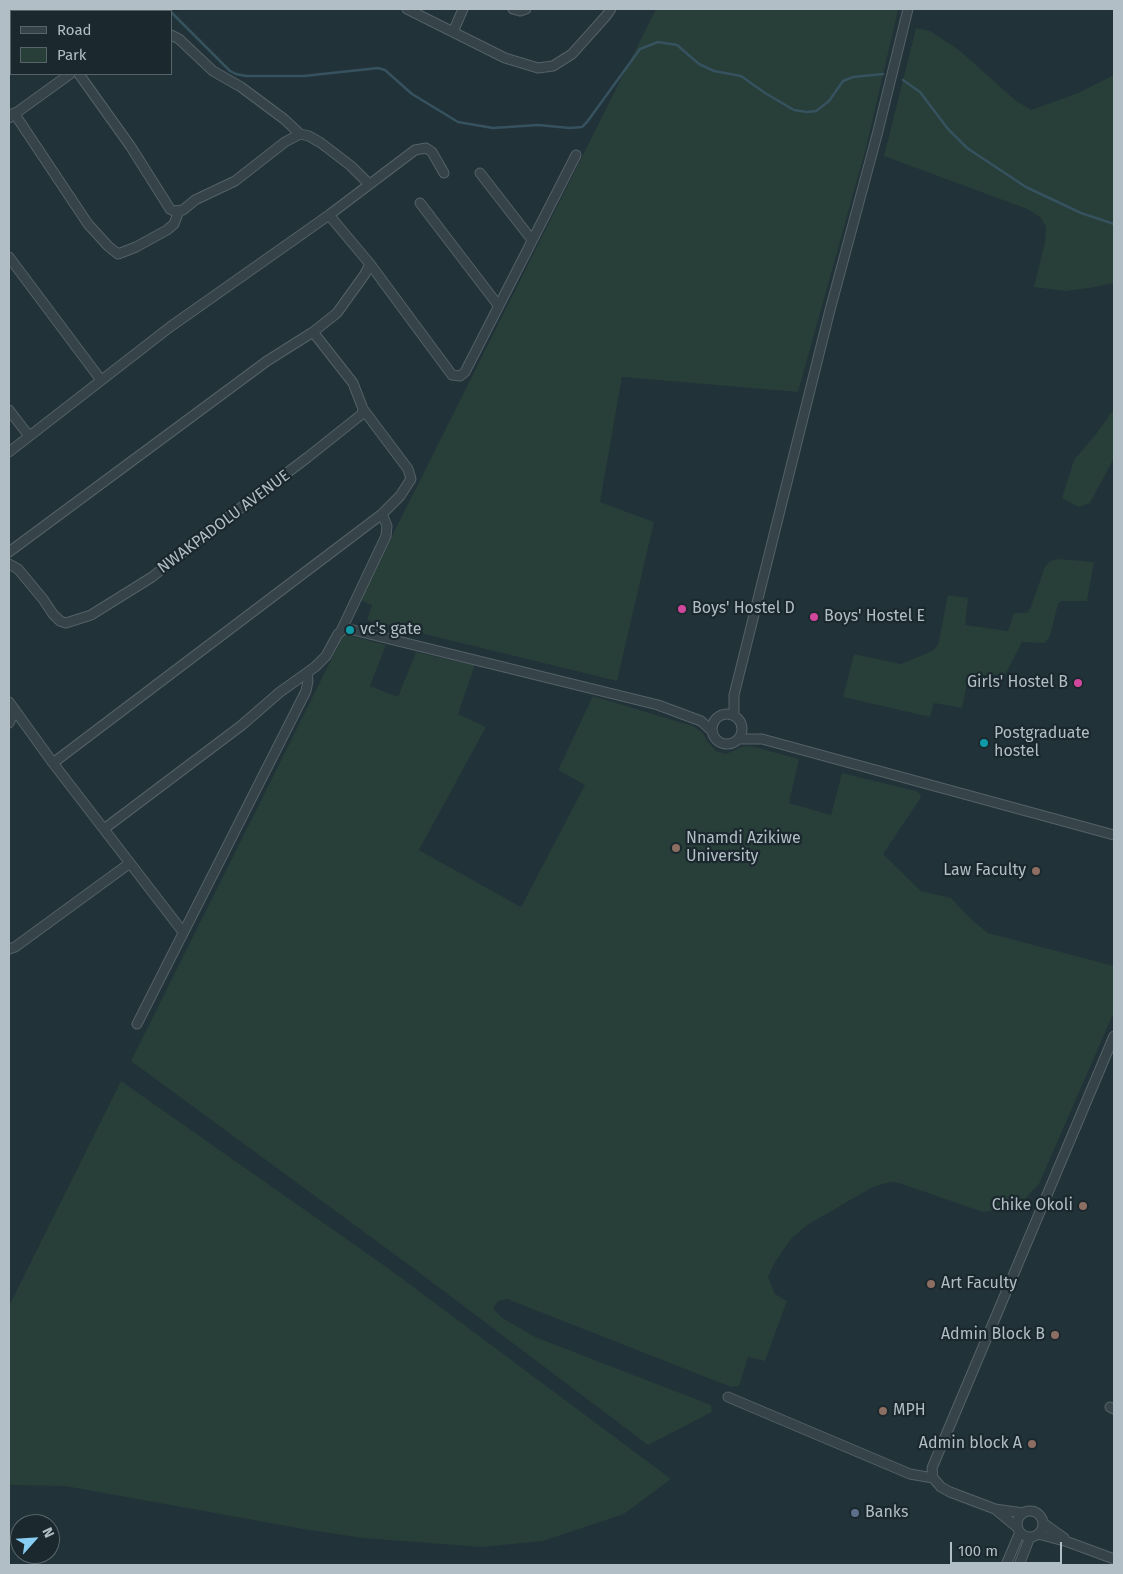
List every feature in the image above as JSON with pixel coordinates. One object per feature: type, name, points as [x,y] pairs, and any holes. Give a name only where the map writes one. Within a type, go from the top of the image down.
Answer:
[{"type":"street","points":[[408,9],[505,58],[538,68],[553,66],[572,54],[611,9]]},
{"type":"street","points":[[453,32],[462,9]]},
{"type":"street","points":[[512,9],[520,11],[526,9]]},
{"type":"street","points":[[734,716],[734,694],[908,9]]},
{"type":"street","points":[[172,36],[179,39],[213,71],[241,88],[284,119],[300,134],[309,136],[321,143],[351,166],[369,184]]},
{"type":"street","points":[[69,75],[11,115],[88,224],[118,254],[168,230],[174,224],[179,211],[196,200],[235,181],[285,142],[300,134]]},
{"type":"street","points":[[80,75],[136,155],[170,209],[179,211]]},
{"type":"street","points":[[9,452],[170,327],[420,148],[426,148],[432,152],[444,173]]},
{"type":"street","points":[[329,215],[370,264],[452,375],[460,376],[466,372],[498,305],[576,155]]},
{"type":"street","points":[[480,173],[532,240]]},
{"type":"street","points":[[420,203],[498,305]]},
{"type":"street","points":[[9,257],[101,380]]},
{"type":"street","points":[[9,552],[267,360],[313,332],[337,313],[370,264]]},
{"type":"street","points":[[53,763],[382,514],[400,496],[411,480],[408,469],[363,409],[353,383],[313,332]]},
{"type":"street","name":"NWAKPADOLU AVENUE","points":[[9,564],[26,577],[60,621],[66,623],[92,615],[152,577],[356,420],[362,414],[363,409]]},
{"type":"street","points":[[9,410],[29,436]]},
{"type":"street","points":[[104,830],[242,726],[280,692],[307,674],[326,656],[341,631],[386,536],[387,526],[382,514]]},
{"type":"street","points":[[341,631],[345,628],[359,630],[658,705],[701,721],[712,731]]},
{"type":"street","points":[[137,1024],[306,691],[307,674]]},
{"type":"street","points":[[734,694],[712,724],[714,737],[719,742],[726,744],[738,739],[762,738]]},
{"type":"street","points":[[9,702],[53,763],[183,932]]},
{"type":"street","points":[[9,723],[16,710]]},
{"type":"street","points":[[701,721],[728,714],[734,716],[739,720],[741,726],[741,733],[738,739]]},
{"type":"street","points":[[741,726],[762,738],[1114,834]]},
{"type":"street","points":[[9,949],[15,947],[130,863]]},
{"type":"street","points":[[1068,1542],[1043,1523],[1038,1514],[1033,1511],[1023,1513],[995,1509],[950,1492],[941,1487],[933,1478],[932,1468],[1114,1036]]},
{"type":"street","points":[[728,1397],[910,1474],[933,1478]]},
{"type":"street","points":[[995,1509],[1019,1530],[1068,1542],[1114,1559]]},
{"type":"street","points":[[1006,1565],[1019,1530],[1019,1517],[1023,1513]]},
{"type":"street","points":[[1019,1565],[1034,1535],[1042,1529],[1043,1523]]},
{"type":"green space","points":[[656,9],[898,10],[866,148],[798,392],[622,377],[600,502],[654,522],[617,681],[367,620],[372,605],[360,600]]},
{"type":"green space","points":[[916,28],[930,31],[959,50],[1015,100],[1031,110],[1078,93],[1114,75],[1114,283],[1065,291],[1034,287],[1045,242],[1046,227],[1040,217],[1027,209],[884,156]]},
{"type":"green space","points":[[1114,409],[1114,458],[1090,503],[1078,507],[1062,498],[1074,460]]},
{"type":"green space","points":[[1059,559],[1094,562],[1087,601],[1061,601],[1058,604],[1050,636],[1045,643],[1022,642],[1005,675],[974,675],[968,678],[962,708],[934,703],[930,717],[843,697],[854,654],[901,664],[932,651],[938,645],[948,595],[968,598],[965,625],[1008,631],[1014,613],[1027,613],[1030,609],[1045,567],[1050,561]]},
{"type":"green space","points":[[344,634],[386,645],[370,686],[398,697],[416,652],[475,665],[458,714],[486,727],[419,850],[521,907],[585,785],[558,770],[593,696],[693,726],[703,733],[716,751],[726,754],[741,747],[751,746],[799,759],[789,803],[831,815],[842,773],[916,791],[921,795],[920,799],[883,854],[921,891],[951,898],[971,919],[988,933],[1114,966],[1114,1012],[1039,1184],[1022,1202],[1002,1209],[983,1212],[899,1183],[890,1182],[873,1187],[807,1225],[791,1239],[775,1262],[768,1277],[775,1294],[787,1301],[765,1361],[748,1357],[739,1386],[731,1387],[507,1299],[498,1301],[493,1308],[501,1317],[535,1337],[711,1405],[712,1412],[648,1445],[413,1268],[131,1061]]},
{"type":"green space","points":[[121,1081],[392,1271],[671,1479],[624,1514],[543,1541],[481,1547],[363,1538],[65,1486],[9,1485],[9,1306]]},
{"type":"waterway","points":[[172,13],[230,71],[236,74],[246,76],[304,76],[378,68],[385,70],[412,94],[458,122],[493,128],[538,125],[570,128],[582,127],[640,49],[658,42],[677,45],[699,64],[714,71],[741,76],[794,110],[807,112],[816,111],[829,101],[843,81],[853,77],[883,74]]},
{"type":"waterway","points":[[903,80],[920,92],[948,129],[967,148],[1026,187],[1081,213],[1114,224]]},
{"type":"place","name":"Boys' Hostel D","points":[[682,609]]},
{"type":"place","name":"Boys' Hostel E","points":[[814,617]]},
{"type":"place","name":"vc's gate","points":[[350,630]]},
{"type":"place","name":"Girls' Hostel B","points":[[1078,683]]},
{"type":"place","name":"Postgraduate hostel","points":[[984,743]]},
{"type":"place","name":"Nnamdi Azikiwe University","points":[[676,848]]},
{"type":"place","name":"Law Faculty","points":[[1036,871]]},
{"type":"place","name":"Chike Okoli","points":[[1083,1206]]},
{"type":"place","name":"Art Faculty","points":[[931,1284]]},
{"type":"place","name":"Admin Block B","points":[[1055,1335]]},
{"type":"place","name":"MPH","points":[[883,1411]]},
{"type":"place","name":"Admin block A","points":[[1032,1444]]},
{"type":"place","name":"Banks","points":[[855,1513]]}]
